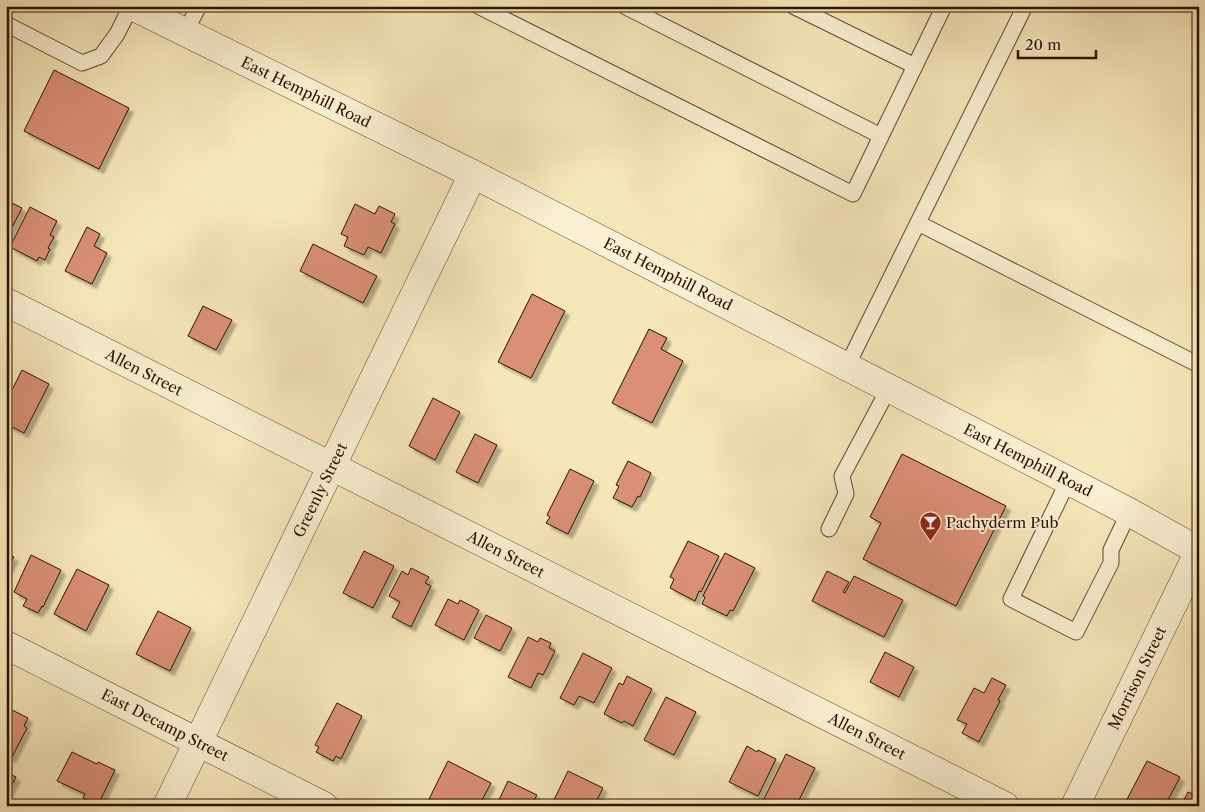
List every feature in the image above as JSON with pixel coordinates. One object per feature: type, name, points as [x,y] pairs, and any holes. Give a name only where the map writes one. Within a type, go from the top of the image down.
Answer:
[{"type":"street","name":"East Hemphill Road","points":[[131,6],[473,174],[1129,512],[1199,551]]},
{"type":"street","name":"Greenly Street","points":[[167,806],[473,174]]},
{"type":"street","name":"Allen Street","points":[[6,302],[1005,806]]},
{"type":"street","name":"Morrison Street","points":[[1075,806],[1199,551]]},
{"type":"street","name":"East Decamp Street","points":[[6,645],[324,806]]},
{"type":"lane","points":[[6,24],[82,63],[101,56],[117,34],[131,6]]},
{"type":"lane","points":[[186,32],[199,6]]},
{"type":"lane","points":[[478,6],[853,194],[916,66],[941,7]]},
{"type":"lane","points":[[624,6],[881,136]]},
{"type":"lane","points":[[793,6],[916,66]]},
{"type":"lane","points":[[847,366],[1025,6]]},
{"type":"lane","points":[[918,223],[1199,365]]},
{"type":"lane","points":[[829,529],[846,494],[842,476],[889,388]]},
{"type":"lane","points":[[1068,481],[1011,599],[1076,632],[1111,563],[1112,550],[1129,512]]},
{"type":"building","points":[[54,70],[129,108],[99,169],[24,131]]},
{"type":"building","points":[[6,200],[22,208],[6,239]]},
{"type":"building","points":[[355,204],[375,214],[379,206],[395,214],[391,222],[395,224],[381,253],[368,247],[364,255],[344,246],[348,237],[341,234]]},
{"type":"building","points":[[30,207],[57,221],[50,235],[54,237],[48,248],[50,249],[45,260],[39,257],[37,261],[10,247]]},
{"type":"building","points":[[87,227],[100,234],[94,246],[107,253],[92,284],[65,271]]},
{"type":"building","points":[[313,244],[377,276],[363,303],[300,271]]},
{"type":"building","points":[[532,294],[565,311],[531,378],[498,362]]},
{"type":"building","points":[[203,306],[232,320],[216,350],[188,336]]},
{"type":"building","points":[[649,329],[667,338],[661,349],[683,361],[652,423],[612,403]]},
{"type":"building","points":[[22,370],[49,384],[24,433],[6,424],[6,402]]},
{"type":"building","points":[[433,398],[460,412],[435,460],[409,446]]},
{"type":"building","points":[[475,434],[497,445],[478,483],[456,472]]},
{"type":"building","name":"Pachyderm Pub","points":[[902,454],[1006,506],[956,606],[863,559],[881,523],[870,517]]},
{"type":"building","points":[[628,461],[651,473],[640,497],[638,496],[632,507],[613,498],[619,486],[616,485]]},
{"type":"building","points":[[570,469],[594,481],[568,534],[546,523],[550,517],[547,515]]},
{"type":"building","points":[[688,541],[719,556],[695,601],[670,588],[674,579],[670,577]]},
{"type":"building","points":[[364,551],[394,566],[373,608],[343,593]]},
{"type":"building","points":[[725,553],[755,568],[733,611],[730,610],[727,616],[702,604],[705,597],[703,596]]},
{"type":"building","points":[[6,554],[14,557],[6,572]]},
{"type":"building","points":[[31,555],[61,570],[43,607],[38,613],[23,606],[27,599],[14,592]]},
{"type":"building","points":[[411,568],[429,577],[425,583],[431,586],[411,627],[392,617],[400,602],[389,596],[402,571],[408,575]]},
{"type":"building","points":[[77,569],[109,585],[86,631],[54,614]]},
{"type":"building","points":[[827,571],[849,582],[843,592],[845,593],[854,576],[903,600],[884,637],[812,601]]},
{"type":"building","points":[[448,599],[458,604],[460,600],[479,610],[464,640],[435,625]]},
{"type":"building","points":[[158,611],[191,628],[170,671],[136,654]]},
{"type":"building","points":[[486,615],[512,628],[500,651],[474,638]]},
{"type":"building","points":[[528,637],[538,642],[540,638],[551,643],[549,648],[555,651],[543,675],[538,673],[531,688],[508,677]]},
{"type":"building","points":[[885,652],[914,667],[899,697],[870,682]]},
{"type":"building","points":[[583,653],[612,668],[594,703],[579,696],[574,705],[560,698]]},
{"type":"building","points":[[627,676],[652,689],[633,726],[604,714],[619,683],[623,685]]},
{"type":"building","points":[[992,678],[1006,685],[979,742],[962,733],[967,724],[957,720],[974,688],[984,693]]},
{"type":"building","points":[[666,697],[696,712],[674,755],[644,740]]},
{"type":"building","points":[[337,703],[362,716],[341,759],[336,756],[333,761],[316,752],[319,747],[315,745]]},
{"type":"building","points":[[8,708],[28,718],[24,726],[27,728],[11,759],[6,756],[6,713]]},
{"type":"building","points":[[747,746],[776,759],[758,796],[729,782]]},
{"type":"building","points":[[72,752],[115,770],[98,805],[83,798],[85,794],[57,781]]},
{"type":"building","points":[[786,754],[815,768],[796,806],[773,806],[763,801]]},
{"type":"building","points":[[448,761],[491,783],[479,806],[441,806],[429,799]]},
{"type":"building","points":[[1147,761],[1180,777],[1165,806],[1125,806],[1124,805]]},
{"type":"building","points":[[568,771],[603,788],[594,806],[551,806]]},
{"type":"building","points":[[6,772],[16,777],[6,796]]},
{"type":"building","points":[[508,781],[537,795],[531,806],[496,806]]},
{"type":"building","points":[[1188,792],[1199,797],[1199,806],[1181,806]]},
{"type":"place","name":"Pachyderm Pub","points":[[930,541]]}]
